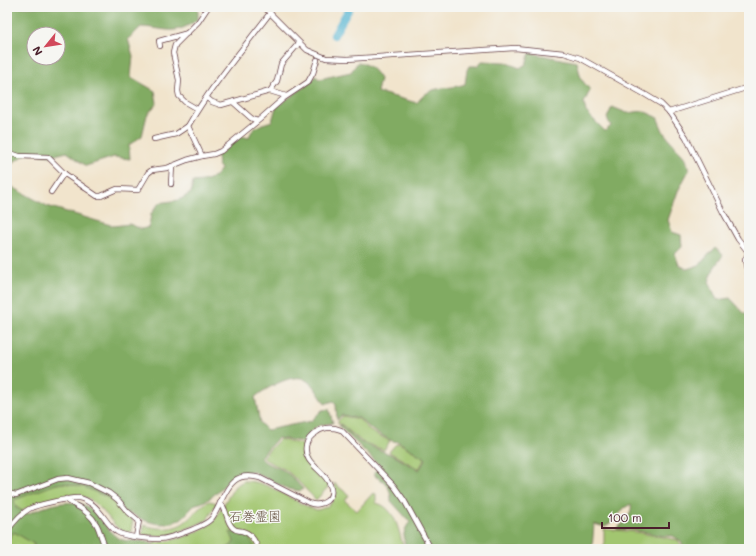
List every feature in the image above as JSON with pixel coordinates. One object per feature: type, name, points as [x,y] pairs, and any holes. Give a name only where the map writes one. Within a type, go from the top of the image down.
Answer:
[{"type":"street","points":[[197,110],[179,96],[179,80],[173,53],[176,45],[198,22],[208,7]]},
{"type":"street","points":[[264,7],[299,43],[315,54],[326,58],[333,59],[515,48],[573,55],[646,95],[661,104],[669,112],[686,137],[707,181],[738,239],[749,252],[745,260],[749,278]]},
{"type":"street","points":[[154,139],[176,134],[188,126],[197,110],[227,68],[270,13],[271,7]]},
{"type":"street","points":[[160,46],[159,41],[189,32]]},
{"type":"street","points":[[270,91],[277,81],[281,64],[299,43]]},
{"type":"street","points":[[7,152],[19,156],[48,157],[64,173],[97,196],[101,196],[117,189],[138,190],[148,172],[152,170],[217,153],[286,96],[308,82],[317,60]]},
{"type":"street","points":[[669,112],[749,87]]},
{"type":"street","points":[[206,98],[221,105],[270,91],[286,96]]},
{"type":"street","points":[[233,102],[251,118],[257,121]]},
{"type":"street","points":[[188,126],[202,156]]},
{"type":"street","points":[[171,184],[172,166]]},
{"type":"street","points":[[51,192],[64,173]]},
{"type":"street","points":[[7,531],[9,524],[31,508],[66,499],[79,498],[88,501],[94,506],[116,531],[123,535],[159,539],[179,535],[207,522],[212,518],[227,488],[232,482],[240,478],[252,476],[260,478],[309,504],[320,505],[326,502],[332,492],[327,480],[307,456],[306,448],[310,437],[318,431],[324,428],[336,428],[341,430],[394,486],[404,500],[432,549]]},
{"type":"street","points":[[7,493],[16,495],[64,478],[89,483],[115,496],[126,511],[139,521],[136,537]]},
{"type":"street","points":[[66,499],[88,513],[99,527],[106,549]]},
{"type":"street","points":[[220,503],[224,508],[227,520],[232,528],[250,534],[258,549]]},
{"type":"green space","points":[[7,7],[198,7],[198,19],[190,25],[176,30],[141,27],[128,39],[133,56],[131,77],[155,91],[157,103],[147,115],[142,136],[129,145],[130,159],[114,157],[86,166],[67,152],[51,156],[28,153],[7,166]]},
{"type":"green space","points":[[530,53],[577,62],[581,79],[590,90],[584,103],[586,112],[605,131],[611,126],[607,118],[612,107],[627,113],[643,111],[657,117],[664,133],[686,159],[689,170],[678,191],[668,220],[672,232],[681,235],[682,247],[675,254],[679,265],[687,269],[699,265],[715,248],[723,255],[714,268],[709,282],[717,300],[730,298],[744,313],[749,315],[749,549],[718,549],[718,546],[701,549],[684,548],[681,541],[673,536],[616,529],[625,521],[631,512],[631,504],[624,508],[617,517],[605,527],[594,524],[592,549],[406,549],[404,535],[410,522],[391,501],[387,486],[382,480],[376,477],[374,472],[381,467],[339,426],[341,425],[360,442],[392,455],[419,470],[426,459],[399,442],[392,441],[372,430],[359,418],[342,415],[337,420],[336,405],[333,401],[325,404],[308,381],[299,378],[293,378],[279,383],[255,397],[260,423],[267,430],[311,421],[322,410],[329,409],[333,423],[318,426],[312,430],[304,442],[278,438],[260,457],[266,463],[284,470],[303,489],[300,491],[288,489],[252,471],[229,481],[207,500],[196,504],[182,518],[168,524],[161,524],[147,521],[128,511],[133,519],[105,496],[84,487],[64,483],[56,484],[14,500],[16,507],[27,514],[60,503],[77,503],[92,510],[117,538],[153,544],[153,549],[33,549],[34,544],[14,532],[7,541],[7,525],[10,520],[7,517],[7,184],[47,206],[114,226],[129,224],[142,229],[149,227],[151,214],[159,203],[179,200],[191,193],[193,182],[205,180],[215,176],[221,169],[218,165],[217,156],[241,136],[249,138],[252,131],[261,125],[272,121],[276,107],[307,85],[316,76],[319,79],[351,72],[358,62],[371,68],[380,79],[377,92],[417,103],[422,97],[433,90],[465,84],[469,66],[477,66],[482,61],[504,62],[520,68],[526,64]]},
{"type":"green space","points":[[343,416],[359,419],[370,431],[390,441],[384,450],[362,442],[341,424],[338,424],[338,421]]},
{"type":"green space","points":[[280,439],[304,445],[306,459],[309,464],[329,486],[316,500],[287,471],[262,457]]},
{"type":"green space","points":[[399,443],[425,458],[419,469],[389,452]]},
{"type":"green space","name":"石巻霊園","points":[[244,481],[263,484],[308,507],[317,510],[327,506],[333,501],[335,493],[334,483],[349,495],[345,501],[357,511],[373,493],[376,494],[376,503],[383,505],[396,522],[404,549],[154,549],[154,543],[185,537],[213,522],[235,486]]},
{"type":"green space","points":[[64,483],[84,487],[109,498],[133,519],[131,533],[118,528],[96,504],[81,496],[75,495],[51,500],[34,505],[22,511],[16,507],[13,500],[56,484]]},
{"type":"green space","points":[[210,501],[217,503],[207,520],[163,537],[142,535],[144,525],[160,528],[171,528],[186,521],[203,505]]},
{"type":"green space","points":[[604,529],[635,532],[678,540],[683,549],[604,549]]},
{"type":"green space","points":[[14,532],[34,544],[32,549],[7,549],[7,541]]},
{"type":"green space","points":[[230,532],[247,535],[256,549],[225,549],[232,545],[234,541]]},
{"type":"waterway","points":[[334,35],[350,7]]}]
